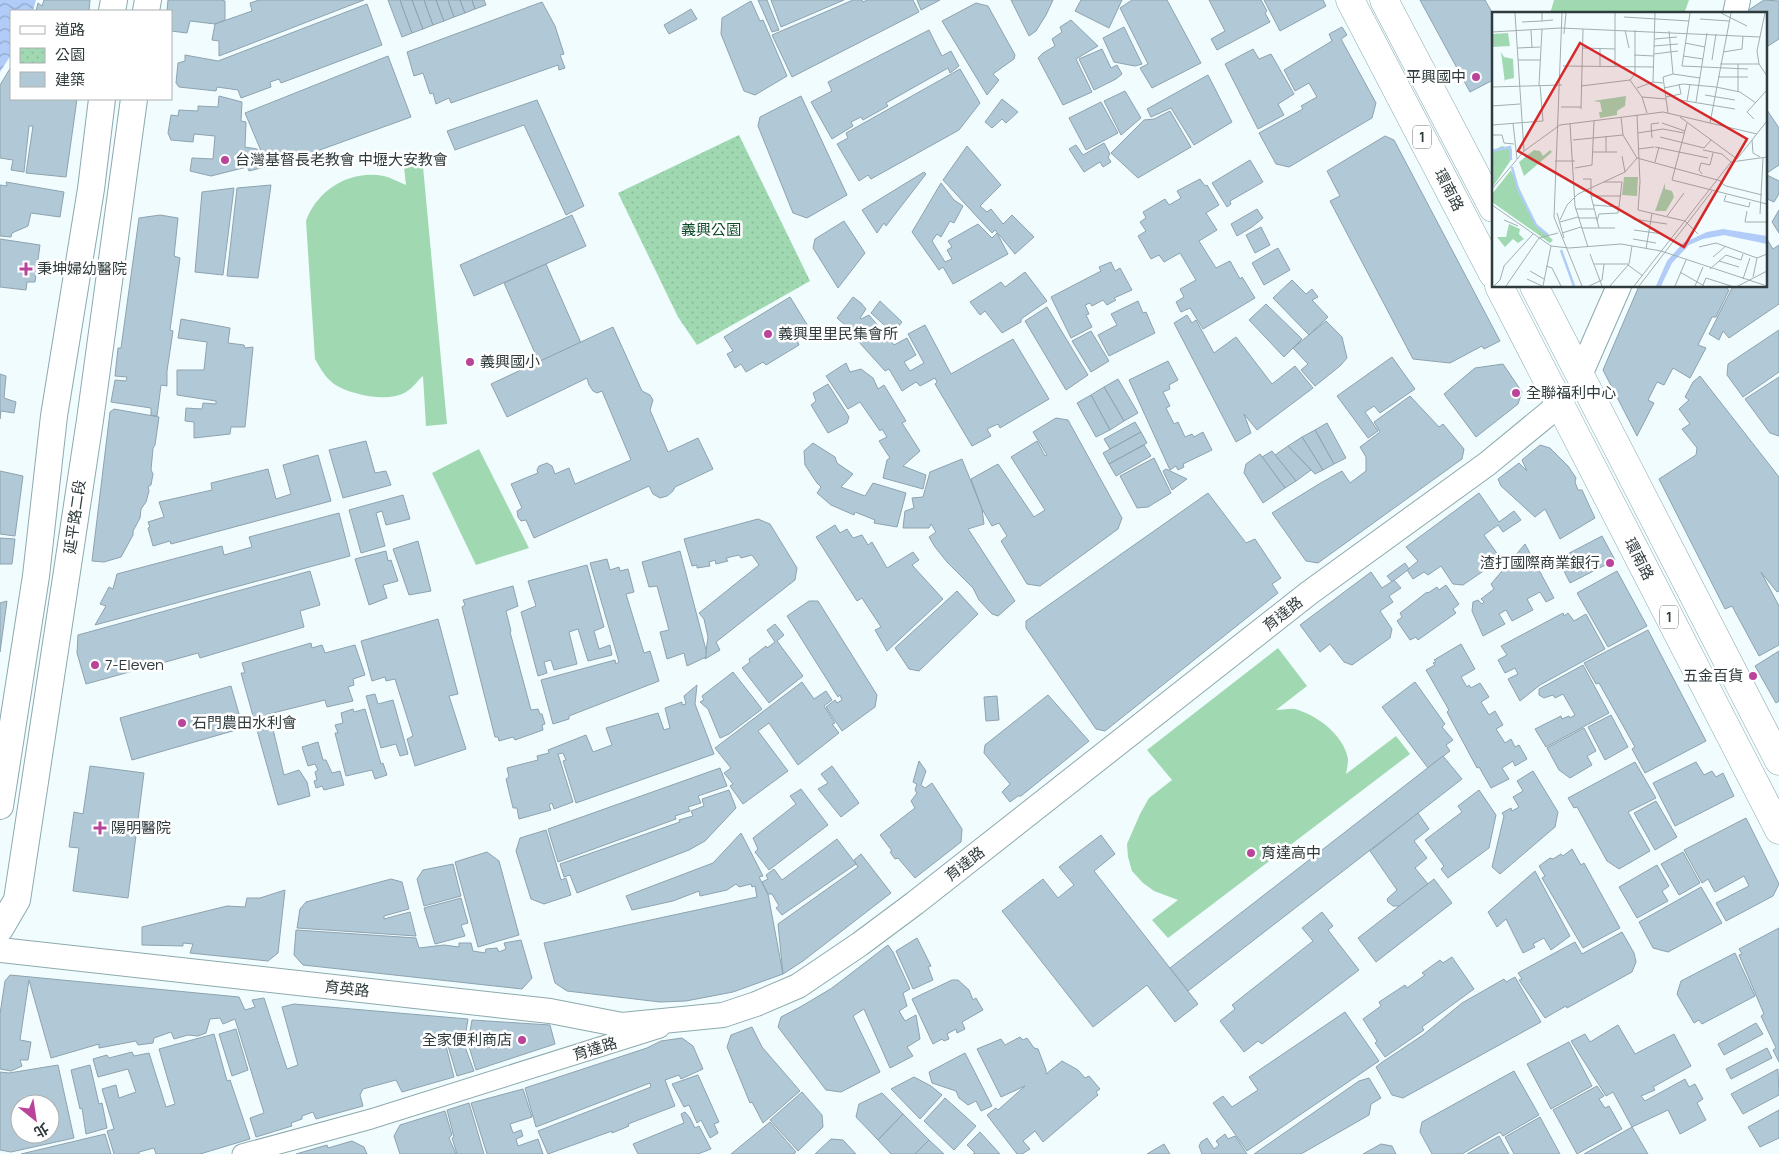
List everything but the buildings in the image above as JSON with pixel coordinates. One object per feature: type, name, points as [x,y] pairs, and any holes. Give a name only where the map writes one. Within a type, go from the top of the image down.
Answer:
[{"type":"main road","name":"環南路","points":[[1350,0],[1492,272]]},
{"type":"main road","name":"環南路","points":[[1384,0],[1492,206]]},
{"type":"main road","name":"延平路二段","points":[[0,806],[36,576],[54,416],[91,189],[102,100]]},
{"type":"main road","name":"延平路二段","points":[[0,929],[17,900],[90,420],[134,100]]},
{"type":"main road","name":"環南路","points":[[1500,288],[1779,830]]},
{"type":"main road","name":"1","points":[[1535,288],[1779,761]]},
{"type":"street","points":[[1580,374],[1618,288]]},
{"type":"street","name":"育達路","points":[[242,1154],[371,1119],[692,1018],[723,1015],[756,1004],[798,986],[860,944],[988,846],[1309,593],[1487,464],[1560,404],[1580,374]]},
{"type":"street","name":"育英路","points":[[0,950],[550,1011],[622,1025],[692,1018]]},
{"type":"green space","points":[[1554,0],[1689,0],[1685,12],[1551,12]]},
{"type":"green space","name":"義興公園","points":[[739,135],[810,281],[697,345],[678,317],[618,193]]},
{"type":"green space","points":[[422,156],[447,424],[426,426],[423,376],[408,390],[398,395],[380,397],[360,394],[341,388],[325,375],[319,366],[315,359],[306,221],[318,200],[336,184],[347,179],[371,175],[384,176],[406,185],[403,158]]},
{"type":"green space","points":[[479,449],[529,548],[476,565],[432,473]]},
{"type":"green space","points":[[1278,648],[1307,686],[1276,710],[1295,709],[1312,716],[1328,727],[1341,742],[1345,750],[1348,759],[1346,774],[1396,736],[1410,754],[1168,938],[1152,920],[1178,900],[1154,891],[1143,883],[1132,871],[1128,857],[1127,844],[1149,798],[1172,780],[1147,750]]},
{"type":"water","points":[[0,0],[36,0],[33,10],[10,10],[10,57],[0,72]]},
{"type":"place","name":"平興國中","points":[[1476,77]]},
{"type":"place","name":"台灣基督長老教會 中壢大安教會","points":[[225,160]]},
{"type":"place","name":"秉坤婦幼醫院","points":[[26,269]]},
{"type":"place","name":"義興里里民集會所","points":[[768,334]]},
{"type":"place","name":"義興國小","points":[[470,362]]},
{"type":"place","name":"全聯福利中心","points":[[1516,393]]},
{"type":"place","name":"渣打國際商業銀行","points":[[1610,563]]},
{"type":"place","name":"7-Eleven","points":[[95,665]]},
{"type":"place","name":"五金百貨","points":[[1753,676]]},
{"type":"place","name":"石門農田水利會","points":[[182,723]]},
{"type":"place","name":"陽明醫院","points":[[100,828]]},
{"type":"place","name":"育達高中","points":[[1251,853]]},
{"type":"place","name":"全家便利商店","points":[[522,1040]]}]
